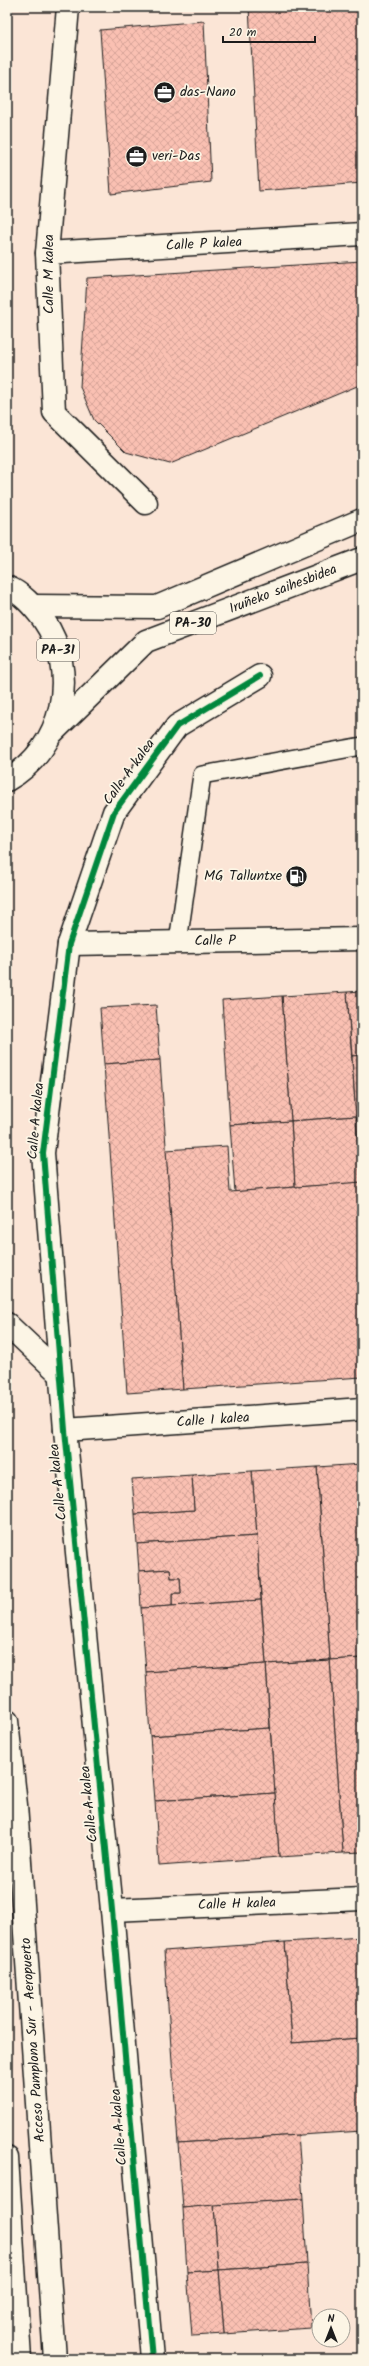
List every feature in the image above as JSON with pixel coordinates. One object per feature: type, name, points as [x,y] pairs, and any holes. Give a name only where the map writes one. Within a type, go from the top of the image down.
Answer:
[{"type":"main road","name":"Calle M kalea","points":[[68,7],[47,253],[54,412],[146,503]]},
{"type":"main road","name":"Calle P kalea","points":[[47,253],[362,234]]},
{"type":"main road","name":"PA-30","points":[[33,606],[157,607],[362,520]]},
{"type":"main road","name":"Iruñeko saihesbidea","points":[[53,732],[146,641],[362,559]]},
{"type":"main road","name":"PA-31","points":[[7,587],[33,606],[53,634],[63,666],[63,700],[53,732],[38,755],[18,774],[7,780]]},
{"type":"main road","name":"Calle A kalea","points":[[152,2359],[112,1910],[65,1430],[43,1153],[69,944],[114,812],[177,726],[260,676]]},
{"type":"main road","name":"Calle P","points":[[69,944],[362,939]]},
{"type":"main road","points":[[7,1324],[60,1374]]},
{"type":"main road","name":"Calle I kalea","points":[[65,1430],[362,1409]]},
{"type":"main road","name":"Acceso Pamplona Sur - Aeropuerto","points":[[7,1721],[16,1805],[55,2359]]},
{"type":"main road","name":"Calle H kalea","points":[[112,1910],[362,1899]]},
{"type":"main road","points":[[7,2158],[20,2359]]},
{"type":"lane","points":[[178,942],[202,776],[362,746]]},
{"type":"shaded area","points":[[7,7],[362,7],[362,2359],[7,2359]]},
{"type":"building","points":[[249,7],[362,7],[362,183],[259,191]]},
{"type":"building","points":[[204,21],[211,182],[111,194],[100,30]]},
{"type":"building","points":[[362,261],[362,384],[170,464],[126,452],[94,420],[80,387],[87,278]]},
{"type":"building","points":[[362,991],[362,1055],[352,1056],[347,992]]},
{"type":"building","points":[[347,992],[356,1116],[291,1121],[282,996]]},
{"type":"building","points":[[282,996],[291,1121],[230,1125],[222,1000]]},
{"type":"building","points":[[156,1005],[160,1060],[104,1064],[100,1008]]},
{"type":"building","points":[[362,1055],[362,1119],[356,1119],[352,1056]]},
{"type":"building","points":[[160,1060],[183,1389],[127,1393],[104,1064]]},
{"type":"building","points":[[356,1116],[361,1183],[295,1187],[291,1121]]},
{"type":"building","points":[[356,1119],[362,1119],[361,1183]]},
{"type":"building","points":[[291,1121],[295,1187],[235,1192],[230,1125]]},
{"type":"building","points":[[227,1146],[230,1192],[362,1182],[362,1377],[183,1389],[166,1150]]},
{"type":"building","points":[[362,1464],[362,1658],[330,1660],[317,1467]]},
{"type":"building","points":[[317,1467],[330,1660],[266,1664],[252,1471]]},
{"type":"building","points":[[252,1471],[257,1536],[137,1544],[135,1514],[194,1510],[192,1475]]},
{"type":"building","points":[[192,1475],[194,1510],[135,1514],[132,1479]]},
{"type":"building","points":[[257,1536],[261,1600],[172,1606],[172,1593],[181,1593],[180,1578],[171,1578],[170,1569],[139,1571],[137,1544]]},
{"type":"building","points":[[170,1569],[171,1578],[180,1578],[181,1593],[172,1593],[172,1606],[141,1608],[139,1571]]},
{"type":"building","points":[[261,1600],[266,1664],[146,1672],[141,1608]]},
{"type":"building","points":[[362,1658],[362,1852],[343,1853],[330,1660]]},
{"type":"building","points":[[330,1660],[343,1853],[279,1857],[266,1664]]},
{"type":"building","points":[[266,1664],[270,1728],[150,1736],[146,1672]]},
{"type":"building","points":[[270,1728],[275,1793],[155,1801],[150,1736]]},
{"type":"building","points":[[275,1793],[279,1857],[159,1866],[155,1801]]},
{"type":"building","points":[[362,1937],[362,2038],[292,2043],[285,1942]]},
{"type":"building","points":[[285,1942],[292,2043],[362,2038],[362,2131],[178,2143],[164,1951]]},
{"type":"building","points":[[298,2135],[303,2199],[183,2208],[178,2143]]},
{"type":"building","points":[[303,2199],[307,2264],[218,2270],[214,2205]]},
{"type":"building","points":[[214,2205],[218,2270],[187,2272],[183,2208]]},
{"type":"building","points":[[307,2264],[311,2328],[224,2334],[219,2270]]},
{"type":"building","points":[[219,2270],[224,2334],[192,2336],[187,2272]]},
{"type":"cycle path","points":[[152,2359],[112,1910],[65,1430],[43,1153],[69,944],[114,812],[177,726],[260,676]]},
{"type":"place","name":"das-Nano","points":[[164,92]]},
{"type":"place","name":"veri-Das","points":[[136,156]]},
{"type":"place","name":"MG Talluntxe","points":[[297,876]]}]
